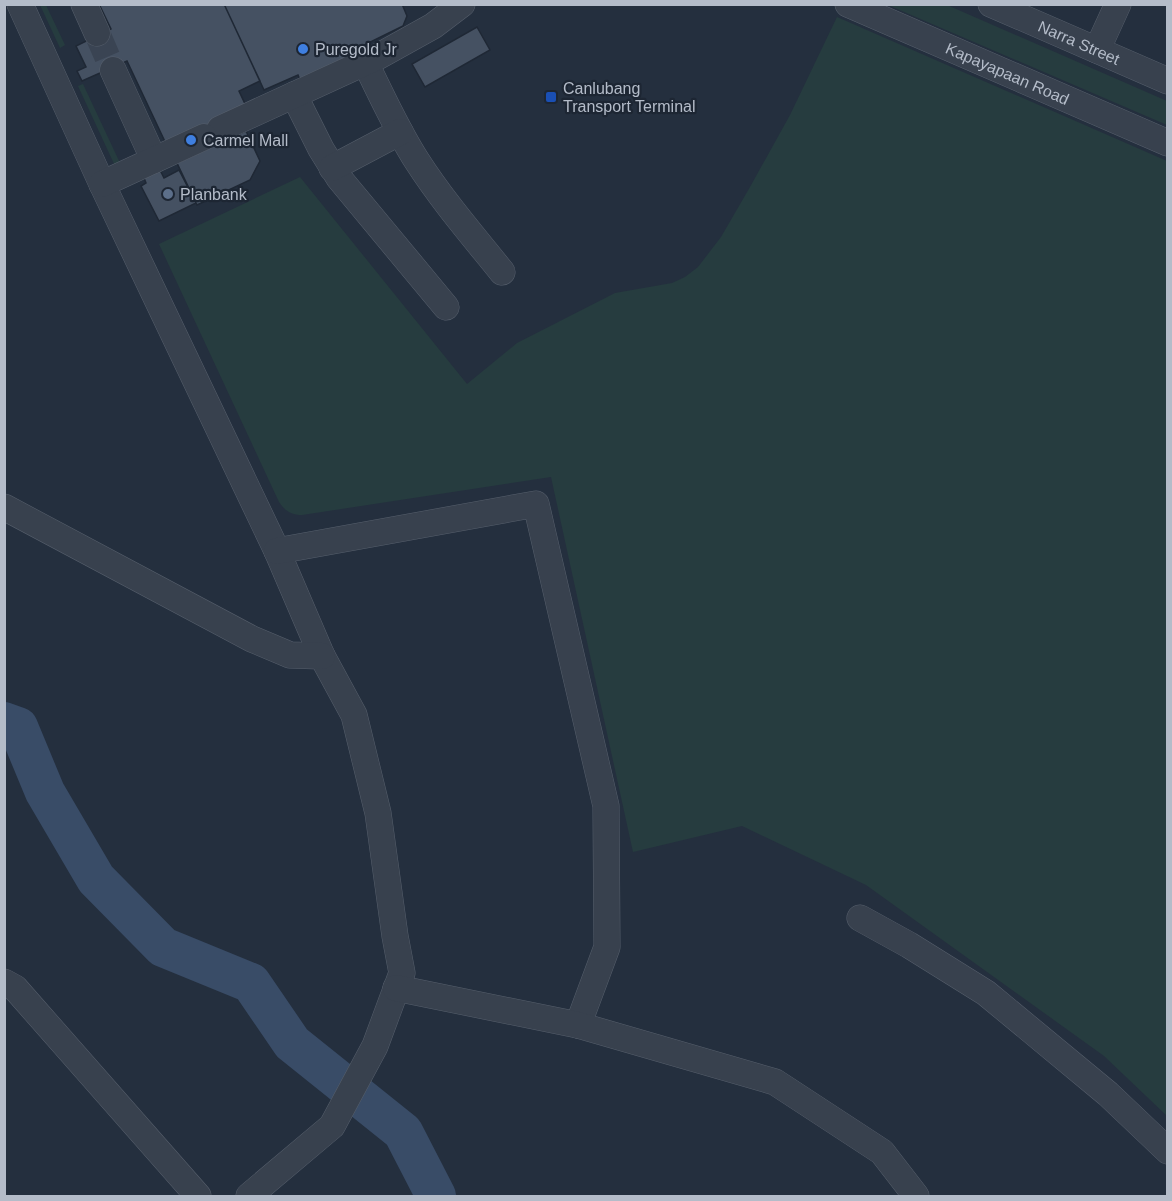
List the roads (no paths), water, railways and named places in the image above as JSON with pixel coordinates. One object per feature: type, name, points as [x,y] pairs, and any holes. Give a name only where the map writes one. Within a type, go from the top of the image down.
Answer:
[{"type":"street","points":[[20,4],[102,184],[277,551],[322,656],[354,715],[378,813],[394,936],[402,973],[375,1046],[332,1126],[249,1197]]},
{"type":"street","points":[[84,4],[97,33]]},
{"type":"street","points":[[102,184],[365,62],[416,36],[462,4]]},
{"type":"street","name":"Kapayapaan Road","points":[[848,4],[1167,143]]},
{"type":"street","name":"Narra Street","points":[[991,4],[1167,81]]},
{"type":"street","points":[[1097,50],[1118,4]]},
{"type":"street","points":[[365,62],[400,132],[418,162],[502,272]]},
{"type":"street","points":[[113,70],[154,160]]},
{"type":"street","points":[[294,95],[332,168],[446,307]]},
{"type":"street","points":[[332,168],[400,132]]},
{"type":"street","points":[[277,551],[536,504],[606,806],[607,946],[578,1025]]},
{"type":"street","points":[[4,507],[252,639],[290,656],[322,656]]},
{"type":"street","points":[[860,918],[909,945],[986,993],[1108,1094],[1167,1151]]},
{"type":"street","points":[[4,982],[15,988],[198,1197]]},
{"type":"street","points":[[396,988],[578,1025],[775,1082],[882,1152],[916,1197]]},
{"type":"waterway","points":[[4,722],[18,727],[45,792],[96,879],[163,947],[251,983],[292,1043],[403,1132],[436,1196]]},
{"type":"tunnel","points":[[97,33],[113,70]]},
{"type":"place","name":"Puregold Jr","points":[[303,49]]},
{"type":"place","name":"Canlubang Transport Terminal","points":[[551,97]]},
{"type":"place","name":"Carmel Mall","points":[[191,140]]},
{"type":"place","name":"Planbank","points":[[168,194]]}]
